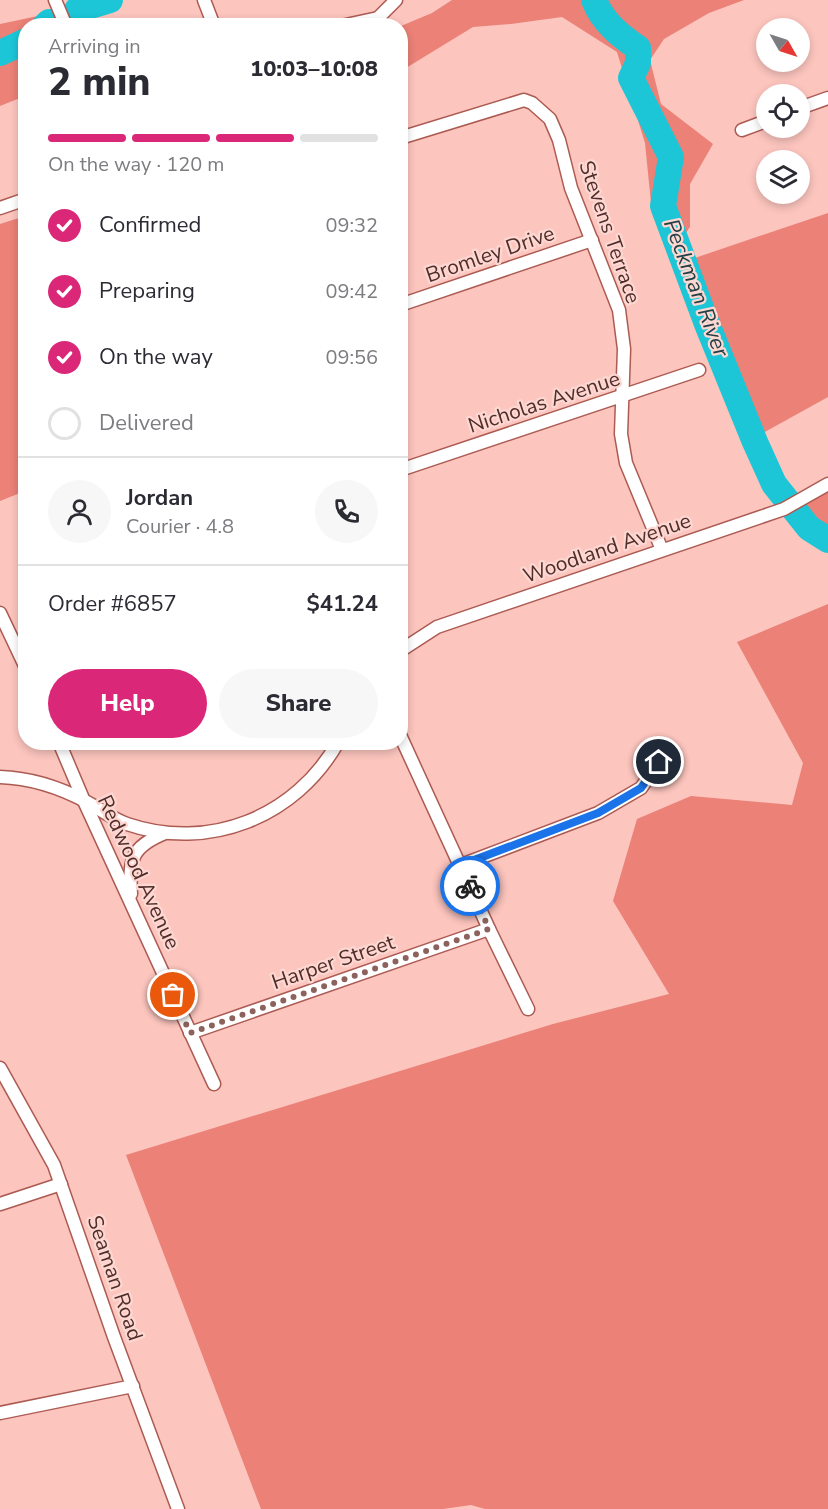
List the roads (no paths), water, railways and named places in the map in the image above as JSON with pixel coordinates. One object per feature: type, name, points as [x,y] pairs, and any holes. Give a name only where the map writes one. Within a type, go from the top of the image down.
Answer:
[{"type":"street","points":[[55,0],[63,18]]},
{"type":"street","points":[[204,0],[211,18]]},
{"type":"street","points":[[378,18],[396,0]]},
{"type":"street","points":[[810,104],[828,98]]},
{"type":"street","name":"Stevens Terrace","points":[[408,136],[524,100],[532,103],[550,119],[559,140],[572,188],[619,310],[624,349],[621,434],[626,463],[662,550]]},
{"type":"street","points":[[742,130],[756,125]]},
{"type":"street","points":[[0,208],[18,202]]},
{"type":"street","name":"Bromley Drive","points":[[408,302],[592,240]]},
{"type":"street","name":"Nicholas Avenue","points":[[408,467],[699,370]]},
{"type":"street","name":"Woodland Avenue","points":[[408,646],[437,627],[789,506],[828,484]]},
{"type":"street","points":[[0,613],[18,651]]},
{"type":"street","name":"Redwood Avenue","points":[[62,750],[214,1084]]},
{"type":"street","points":[[0,777],[46,783],[124,823],[147,830],[188,833],[228,828],[246,823],[283,804],[300,791],[334,750]]},
{"type":"street","points":[[407,750],[528,1009]]},
{"type":"street","points":[[461,865],[598,813],[641,788],[659,762]]},
{"type":"street","points":[[131,901],[129,868],[134,852],[148,840],[168,832]]},
{"type":"street","name":"Harper Street","points":[[190,1033],[489,929]]},
{"type":"street","name":"Seaman Road","points":[[0,1068],[54,1165],[178,1509]]},
{"type":"street","points":[[0,1204],[61,1184]]},
{"type":"street","points":[[0,1413],[133,1386]]},
{"type":"waterway","name":"Peckman River","points":[[77,10],[110,0]]},
{"type":"waterway","name":"Peckman River","points":[[594,0],[612,27],[638,48],[638,63],[631,78],[671,157],[663,206],[707,324],[755,442],[774,484],[809,528],[828,540]]},
{"type":"waterway","name":"Peckman River","points":[[0,53],[18,45]]}]
